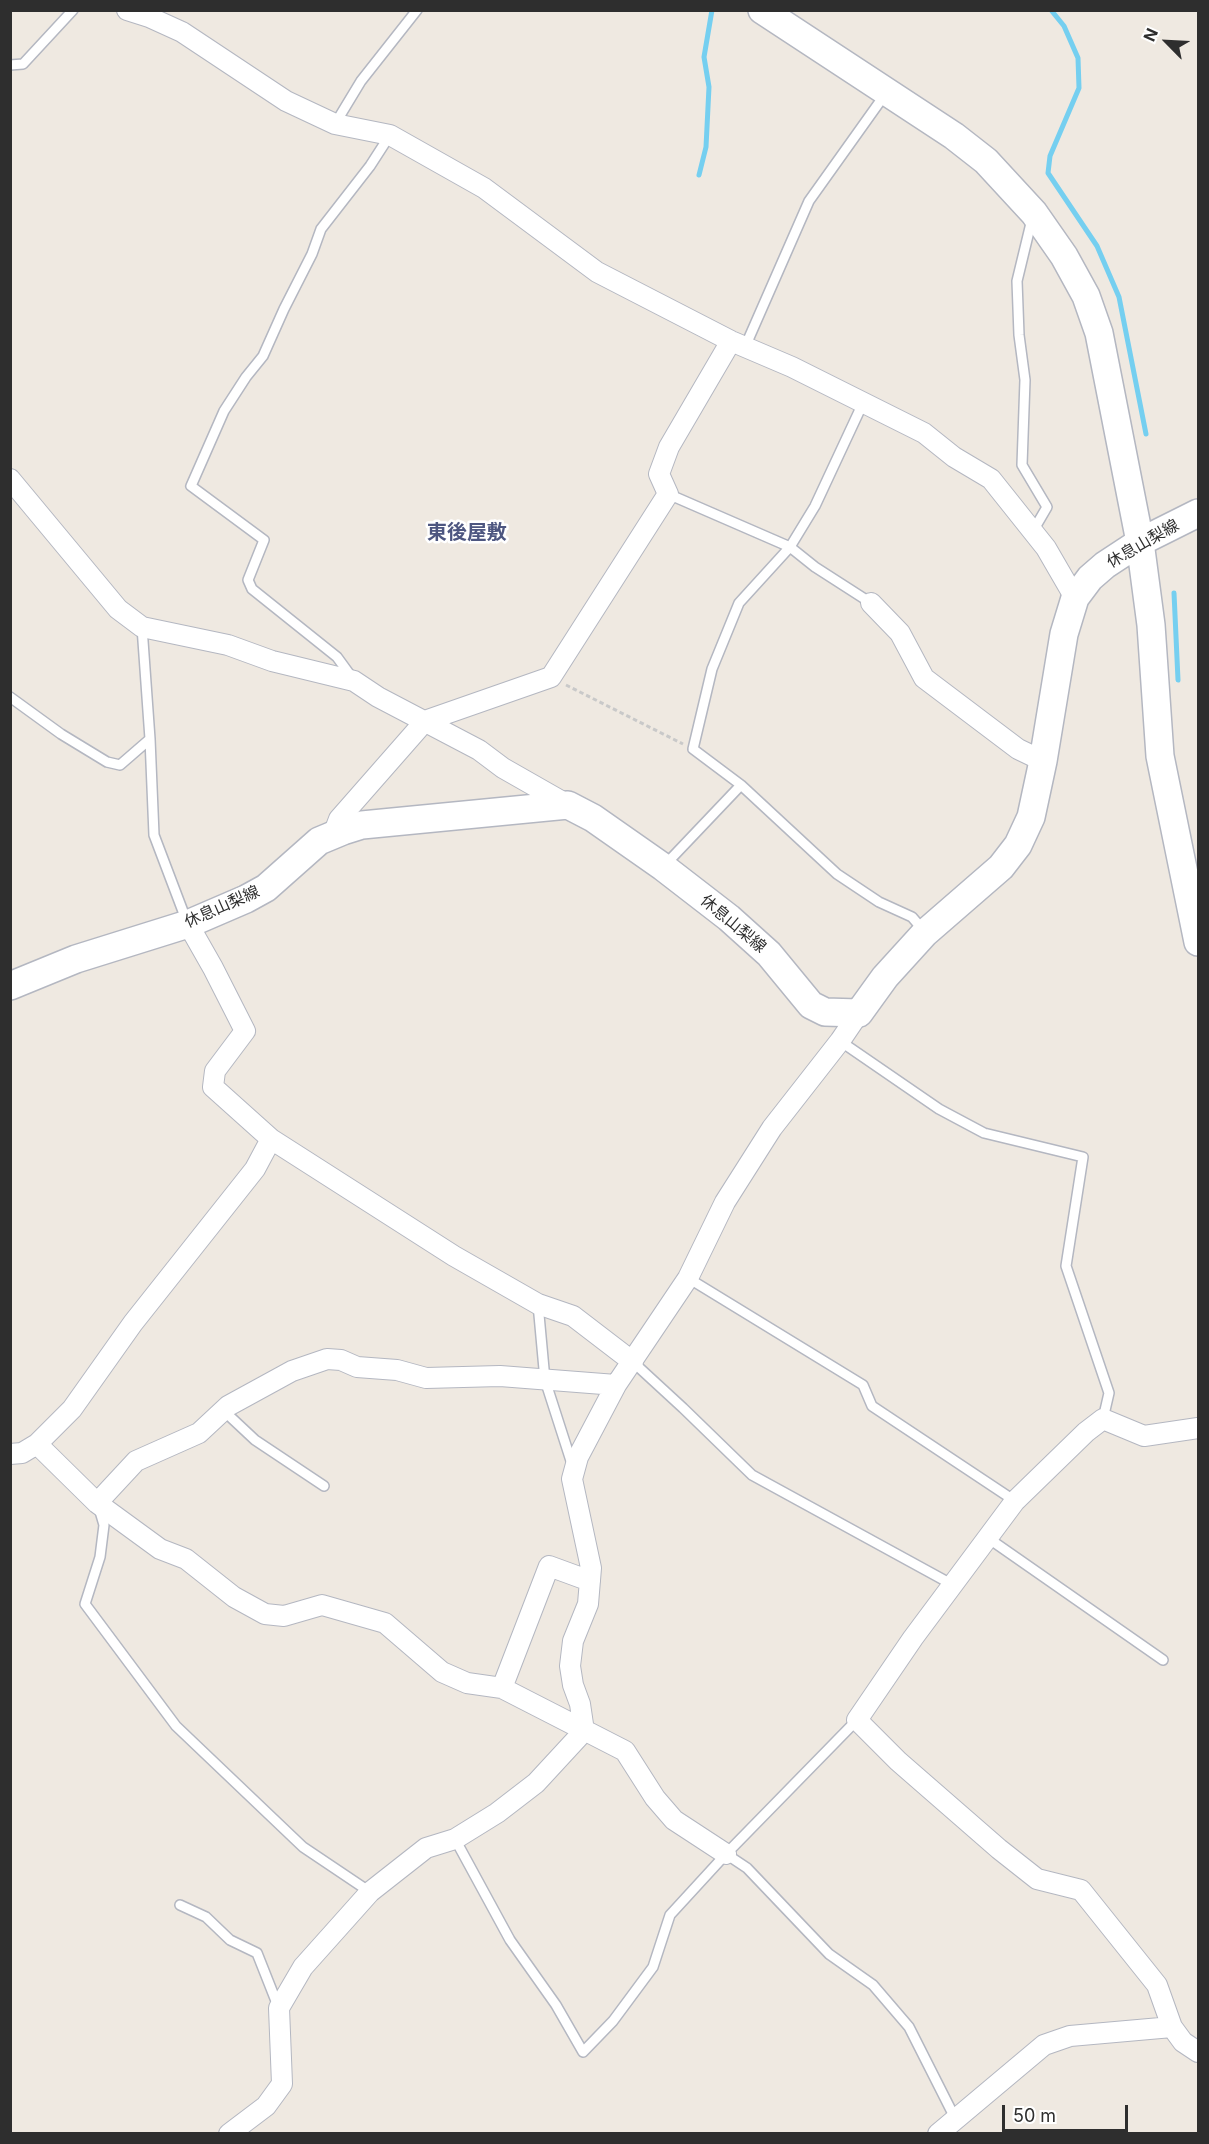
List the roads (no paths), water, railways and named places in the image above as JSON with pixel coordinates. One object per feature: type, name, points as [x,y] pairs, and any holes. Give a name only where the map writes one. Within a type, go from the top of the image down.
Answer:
[{"type":"main road","points":[[762,10],[954,136],[986,161],[1034,213],[1064,256],[1086,296],[1099,333],[1140,542],[1150,625],[1160,756],[1198,942]]},
{"type":"main road","name":"休息山梨線","points":[[10,986],[76,959],[188,924],[246,899],[266,888],[319,841],[363,825],[568,804],[593,818],[663,867],[729,918],[769,954],[811,1005],[825,1012],[859,1013],[885,977],[925,933],[1001,867],[1018,845],[1031,817],[1043,761],[1064,634],[1075,598],[1090,578],[1105,564],[1140,542],[1198,513]]},
{"type":"street","points":[[127,10],[150,17],[182,32],[286,101],[335,124],[390,135],[484,188],[597,272],[738,344],[924,433],[954,458],[991,479],[1046,548],[1075,598]]},
{"type":"street","points":[[333,835],[339,819],[425,721],[551,677],[668,494],[659,474],[669,447],[738,344]]},
{"type":"street","points":[[10,479],[118,609],[142,627],[228,645],[272,661],[354,681],[378,697],[478,750],[503,768],[568,804]]},
{"type":"street","points":[[871,603],[900,633],[924,678],[1018,749],[1043,761]]},
{"type":"street","points":[[188,924],[245,1031],[215,1071],[213,1087],[271,1138],[454,1256],[538,1304],[573,1316],[633,1362]]},
{"type":"street","points":[[584,1731],[570,1666],[573,1641],[588,1604],[591,1568],[572,1479],[578,1457],[616,1385],[688,1278],[725,1202],[772,1128],[859,1013]]},
{"type":"street","points":[[10,1454],[22,1453],[37,1444],[72,1409],[133,1323],[255,1169],[271,1138]]},
{"type":"street","points":[[97,1503],[136,1461],[200,1433],[224,1410],[292,1371],[327,1359],[341,1360],[357,1367],[397,1370],[426,1378],[500,1376],[616,1385]]},
{"type":"street","points":[[1198,1428],[1144,1436],[1103,1419],[1086,1432],[1015,1501],[913,1638],[857,1720],[898,1761],[1037,1879],[1081,1890],[1157,1985],[1172,2027],[1183,2042],[1198,2052]]},
{"type":"street","points":[[37,1444],[97,1503],[160,1549],[186,1559],[234,1597],[265,1614],[284,1616],[322,1605],[385,1623],[442,1672],[467,1683],[502,1688],[625,1751],[655,1798],[674,1820],[726,1854]]},
{"type":"street","points":[[502,1688],[549,1566],[590,1581]]},
{"type":"street","points":[[229,2133],[266,2106],[282,2084],[279,2008],[303,1967],[370,1892],[426,1848],[455,1839],[497,1813],[536,1783],[584,1731]]},
{"type":"street","points":[[938,2133],[1044,2044],[1070,2036],[1172,2027]]},
{"type":"lane","points":[[10,65],[22,64],[73,10]]},
{"type":"lane","points":[[335,124],[361,81],[417,10]]},
{"type":"lane","points":[[738,344],[809,201],[887,92]]},
{"type":"lane","points":[[354,681],[337,657],[252,589],[248,580],[264,540],[190,486],[224,411],[263,356],[312,254],[321,230],[370,166],[390,135]]},
{"type":"lane","points":[[1033,531],[1047,507],[1022,465],[1025,380],[1019,334],[1017,281],[1034,213]]},
{"type":"lane","points":[[863,403],[815,506],[790,547],[740,603],[712,669],[693,749],[741,785],[837,874],[879,902],[912,916],[925,933]]},
{"type":"lane","points":[[668,494],[790,547],[815,567],[871,603]]},
{"type":"lane","points":[[142,627],[154,835],[188,924]]},
{"type":"lane","points":[[10,697],[61,734],[107,762],[120,765],[150,739]]},
{"type":"lane","points":[[663,867],[741,785]]},
{"type":"lane","points":[[840,1041],[939,1109],[984,1133],[1083,1156],[1066,1266],[1109,1393],[1103,1419]]},
{"type":"lane","points":[[688,1278],[863,1385],[872,1406],[1015,1501]]},
{"type":"lane","points":[[538,1304],[545,1380],[574,1472]]},
{"type":"lane","points":[[633,1362],[752,1475],[953,1585]]},
{"type":"lane","points":[[224,1410],[255,1440],[324,1486]]},
{"type":"lane","points":[[97,1503],[104,1525],[100,1557],[85,1604],[176,1726],[303,1847],[370,1892]]},
{"type":"lane","points":[[988,1539],[1163,1660]]},
{"type":"lane","points":[[455,1839],[510,1940],[556,2005],[584,2052],[613,2021],[653,1967],[670,1915],[726,1854],[857,1720]]},
{"type":"lane","points":[[726,1854],[747,1868],[829,1954],[873,1986],[909,2027],[955,2118]]},
{"type":"lane","points":[[180,1905],[206,1917],[230,1940],[257,1953],[279,2008]]},
{"type":"waterway","points":[[699,175],[706,147],[709,87],[704,57],[712,10]]},
{"type":"waterway","points":[[1051,10],[1064,26],[1078,58],[1079,88],[1050,156],[1048,173],[1097,246],[1119,297],[1146,434]]},
{"type":"waterway","points":[[1174,593],[1178,680]]},
{"type":"district","name":"東後屋敷","points":[[467,533]]}]
